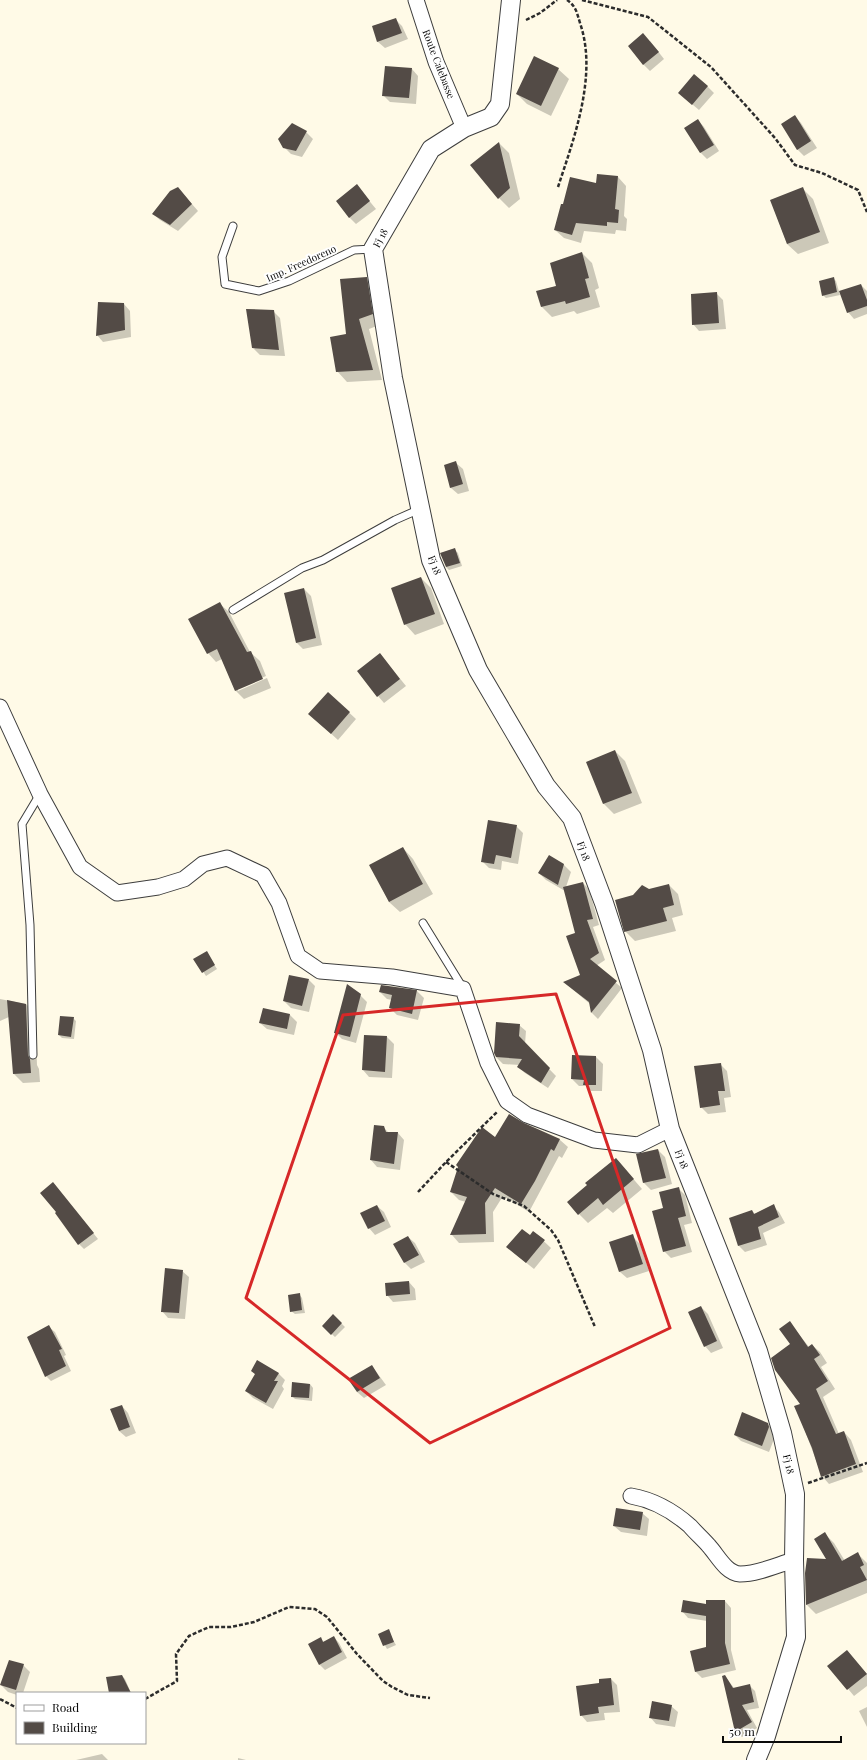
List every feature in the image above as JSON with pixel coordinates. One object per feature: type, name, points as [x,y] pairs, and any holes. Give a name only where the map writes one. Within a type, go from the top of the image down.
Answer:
[{"type":"street","name":"Route Calebasse","points":[[416,0],[436,62],[464,128]]},
{"type":"street","name":"Fj 18","points":[[511,0],[500,104],[491,117],[464,128],[431,149],[373,249],[393,378],[431,560],[448,596],[478,670],[546,786],[572,818],[604,903],[652,1050],[670,1129],[758,1351],[782,1433],[794,1487],[796,1637],[766,1736],[756,1760]]},
{"type":"street","points":[[0,706],[40,794],[80,867],[117,892],[158,886],[184,879],[203,864],[227,858],[263,875],[280,902],[298,956],[320,971],[392,977],[463,989],[488,1063],[507,1101],[527,1115],[594,1140],[638,1145],[670,1129]]},
{"type":"street","points":[[631,1496],[646,1498],[667,1508],[689,1526],[709,1546],[726,1567],[733,1572],[741,1574],[794,1560]]},
{"type":"lane","name":"Imp. Freedoreno","points":[[233,226],[222,257],[224,284],[259,291],[289,281],[354,250],[373,249]]},
{"type":"lane","points":[[233,610],[302,568],[323,560],[395,520],[420,509]]},
{"type":"lane","points":[[33,1055],[30,925],[22,824],[40,794]]},
{"type":"lane","points":[[423,923],[463,989]]},
{"type":"path","points":[[508,30],[540,13],[557,0]]},
{"type":"path","points":[[558,187],[576,131],[587,70],[583,31],[574,5],[567,0]]},
{"type":"path","points":[[582,0],[648,17],[711,67],[775,138],[795,165],[822,172],[858,190],[867,212]]},
{"type":"path","points":[[418,1192],[507,1101]]},
{"type":"path","points":[[446,1162],[494,1194],[524,1206],[551,1230],[558,1240],[595,1327]]},
{"type":"path","points":[[794,1487],[867,1463]]},
{"type":"path","points":[[146,1698],[177,1680],[176,1654],[189,1636],[209,1627],[231,1627],[254,1622],[289,1607],[315,1608],[327,1617],[357,1654],[383,1680],[392,1687],[408,1695],[430,1698]]},
{"type":"path","points":[[0,1699],[16,1707]]},
{"type":"highlighted area","points":[[556,994],[670,1328],[430,1443],[246,1298],[343,1015]]},
{"type":"building","points":[[396,18],[402,33],[377,42],[372,26]]},
{"type":"building","points":[[643,33],[659,52],[643,65],[628,46]]},
{"type":"building","points":[[534,56],[559,68],[541,106],[516,94]]},
{"type":"building","points":[[385,66],[412,68],[409,98],[382,96]]},
{"type":"building","points":[[694,74],[708,86],[692,105],[678,93]]},
{"type":"building","points":[[795,115],[811,141],[797,150],[781,124]]},
{"type":"building","points":[[698,119],[714,145],[700,153],[684,128]]},
{"type":"building","points":[[292,123],[307,131],[296,151],[283,148],[278,139]]},
{"type":"building","points":[[499,142],[510,188],[498,199],[470,165]]},
{"type":"building","points":[[597,174],[618,176],[615,209],[619,210],[618,223],[607,222],[607,226],[576,223],[572,235],[554,230],[570,177],[596,183]]},
{"type":"building","points":[[357,184],[370,201],[349,218],[336,201]]},
{"type":"building","points":[[178,187],[192,204],[170,225],[152,214],[170,191]]},
{"type":"building","points":[[803,187],[820,232],[787,244],[770,200]]},
{"type":"building","points":[[582,252],[589,278],[585,279],[590,297],[566,304],[565,301],[541,307],[536,291],[556,286],[550,263]]},
{"type":"building","points":[[367,277],[373,314],[359,319],[373,370],[336,372],[330,337],[346,334],[340,279]]},
{"type":"building","points":[[834,277],[837,292],[822,296],[819,281]]},
{"type":"building","points":[[861,284],[867,300],[867,306],[847,313],[839,291]]},
{"type":"building","points":[[717,292],[719,323],[692,325],[691,294]]},
{"type":"building","points":[[98,302],[124,303],[125,330],[96,336]]},
{"type":"building","points":[[246,309],[274,310],[279,350],[252,348]]},
{"type":"building","points":[[456,461],[463,484],[450,488],[444,465]]},
{"type":"building","points":[[455,548],[460,563],[446,567],[440,553]]},
{"type":"building","points":[[421,577],[435,614],[404,625],[391,588]]},
{"type":"building","points":[[304,588],[316,638],[296,643],[284,593]]},
{"type":"building","points":[[220,602],[247,652],[251,651],[263,679],[235,691],[217,649],[207,654],[188,619]]},
{"type":"building","points":[[380,653],[400,679],[377,697],[357,671]]},
{"type":"building","points":[[328,692],[350,712],[331,734],[308,714]]},
{"type":"building","points":[[615,750],[632,793],[603,804],[586,762]]},
{"type":"building","points":[[488,820],[517,825],[511,858],[496,855],[494,864],[481,862]]},
{"type":"building","points":[[403,847],[423,884],[389,902],[369,865]]},
{"type":"building","points":[[549,855],[564,864],[558,885],[538,873]]},
{"type":"building","points":[[583,882],[593,919],[587,920],[599,953],[590,959],[617,981],[591,1013],[589,1002],[563,982],[580,975],[566,936],[575,933],[563,887]]},
{"type":"building","points":[[669,884],[674,905],[663,908],[667,921],[624,932],[615,900],[633,895],[642,885],[649,889]]},
{"type":"building","points":[[207,951],[215,965],[202,973],[193,959]]},
{"type":"building","points":[[289,975],[309,979],[302,1006],[283,1001]]},
{"type":"building","points":[[347,984],[361,994],[350,1037],[334,1033]]},
{"type":"building","points":[[381,985],[417,990],[412,1014],[389,1008],[392,995],[379,992]]},
{"type":"building","points":[[7,1000],[26,1004],[28,1055],[30,1059],[31,1073],[13,1074]]},
{"type":"building","points":[[263,1008],[290,1014],[287,1029],[259,1023]]},
{"type":"building","points":[[60,1016],[74,1017],[71,1037],[58,1035]]},
{"type":"building","points":[[496,1022],[520,1024],[519,1036],[550,1068],[541,1083],[517,1067],[522,1059],[496,1057],[494,1053]]},
{"type":"building","points":[[364,1035],[387,1036],[385,1072],[362,1070]]},
{"type":"building","points":[[572,1055],[596,1056],[596,1085],[583,1085],[584,1080],[571,1079]]},
{"type":"building","points":[[721,1063],[725,1091],[718,1091],[720,1105],[700,1108],[694,1066]]},
{"type":"building","points":[[509,1114],[524,1123],[560,1139],[554,1151],[551,1149],[535,1181],[521,1204],[495,1188],[485,1203],[486,1234],[450,1235],[467,1197],[450,1192],[458,1167],[456,1165],[482,1127],[495,1137]]},
{"type":"building","points":[[374,1125],[384,1126],[386,1132],[398,1132],[394,1164],[370,1160]]},
{"type":"building","points":[[658,1149],[666,1178],[643,1183],[636,1154]]},
{"type":"building","points":[[616,1158],[634,1179],[603,1205],[598,1198],[578,1215],[567,1202],[587,1185],[585,1183]]},
{"type":"building","points":[[53,1182],[94,1233],[78,1245],[55,1213],[56,1212],[40,1193]]},
{"type":"building","points":[[679,1187],[686,1216],[678,1218],[686,1246],[663,1252],[652,1211],[663,1208],[659,1192]]},
{"type":"building","points":[[774,1204],[779,1217],[758,1227],[761,1239],[738,1246],[729,1218],[752,1210],[754,1214]]},
{"type":"building","points":[[377,1205],[385,1221],[368,1229],[360,1213]]},
{"type":"building","points":[[522,1229],[530,1235],[533,1231],[545,1240],[526,1263],[506,1247]]},
{"type":"building","points":[[633,1234],[643,1264],[619,1272],[609,1242]]},
{"type":"building","points":[[408,1236],[419,1255],[404,1263],[393,1244]]},
{"type":"building","points":[[165,1268],[183,1270],[179,1313],[161,1312]]},
{"type":"building","points":[[409,1281],[410,1294],[386,1296],[385,1283]]},
{"type":"building","points":[[300,1293],[302,1310],[290,1312],[288,1295]]},
{"type":"building","points":[[701,1306],[717,1341],[704,1347],[688,1312]]},
{"type":"building","points":[[333,1314],[342,1323],[331,1335],[322,1326]]},
{"type":"building","points":[[790,1321],[808,1347],[812,1344],[820,1355],[814,1359],[828,1381],[816,1389],[836,1434],[844,1431],[856,1464],[821,1477],[812,1448],[794,1406],[800,1404],[775,1370],[771,1358],[790,1344],[779,1329]]},
{"type":"building","points":[[49,1325],[62,1349],[59,1350],[66,1366],[45,1377],[27,1337]]},
{"type":"building","points":[[257,1360],[279,1373],[274,1381],[278,1381],[266,1403],[245,1391],[255,1374],[251,1371]]},
{"type":"building","points":[[372,1365],[380,1378],[357,1392],[348,1379]]},
{"type":"building","points":[[292,1382],[310,1384],[309,1398],[291,1397]]},
{"type":"building","points":[[122,1405],[130,1427],[119,1431],[110,1409]]},
{"type":"building","points":[[742,1412],[768,1423],[769,1427],[762,1446],[734,1435]]},
{"type":"building","points":[[616,1508],[643,1512],[640,1530],[613,1526]]},
{"type":"building","points":[[825,1532],[842,1561],[858,1552],[864,1565],[860,1567],[867,1580],[806,1605],[805,1573],[807,1558],[826,1559],[814,1539]]},
{"type":"building","points":[[683,1600],[706,1604],[706,1600],[725,1600],[725,1643],[730,1664],[695,1672],[690,1651],[706,1647],[706,1616],[681,1612]]},
{"type":"building","points":[[389,1629],[394,1642],[383,1646],[378,1634]]},
{"type":"building","points":[[334,1636],[342,1652],[319,1665],[308,1644],[321,1637],[323,1642]]},
{"type":"building","points":[[847,1650],[867,1674],[847,1690],[827,1666]]},
{"type":"building","points":[[9,1660],[24,1664],[16,1690],[0,1685]]},
{"type":"building","points":[[122,1675],[130,1692],[109,1692],[106,1677]]},
{"type":"building","points":[[725,1675],[733,1688],[750,1684],[754,1702],[742,1705],[752,1722],[735,1732],[722,1676]]},
{"type":"building","points":[[611,1678],[614,1705],[598,1707],[599,1713],[580,1716],[576,1686],[599,1683],[599,1679]]},
{"type":"building","points":[[652,1701],[672,1705],[669,1721],[649,1718]]}]
